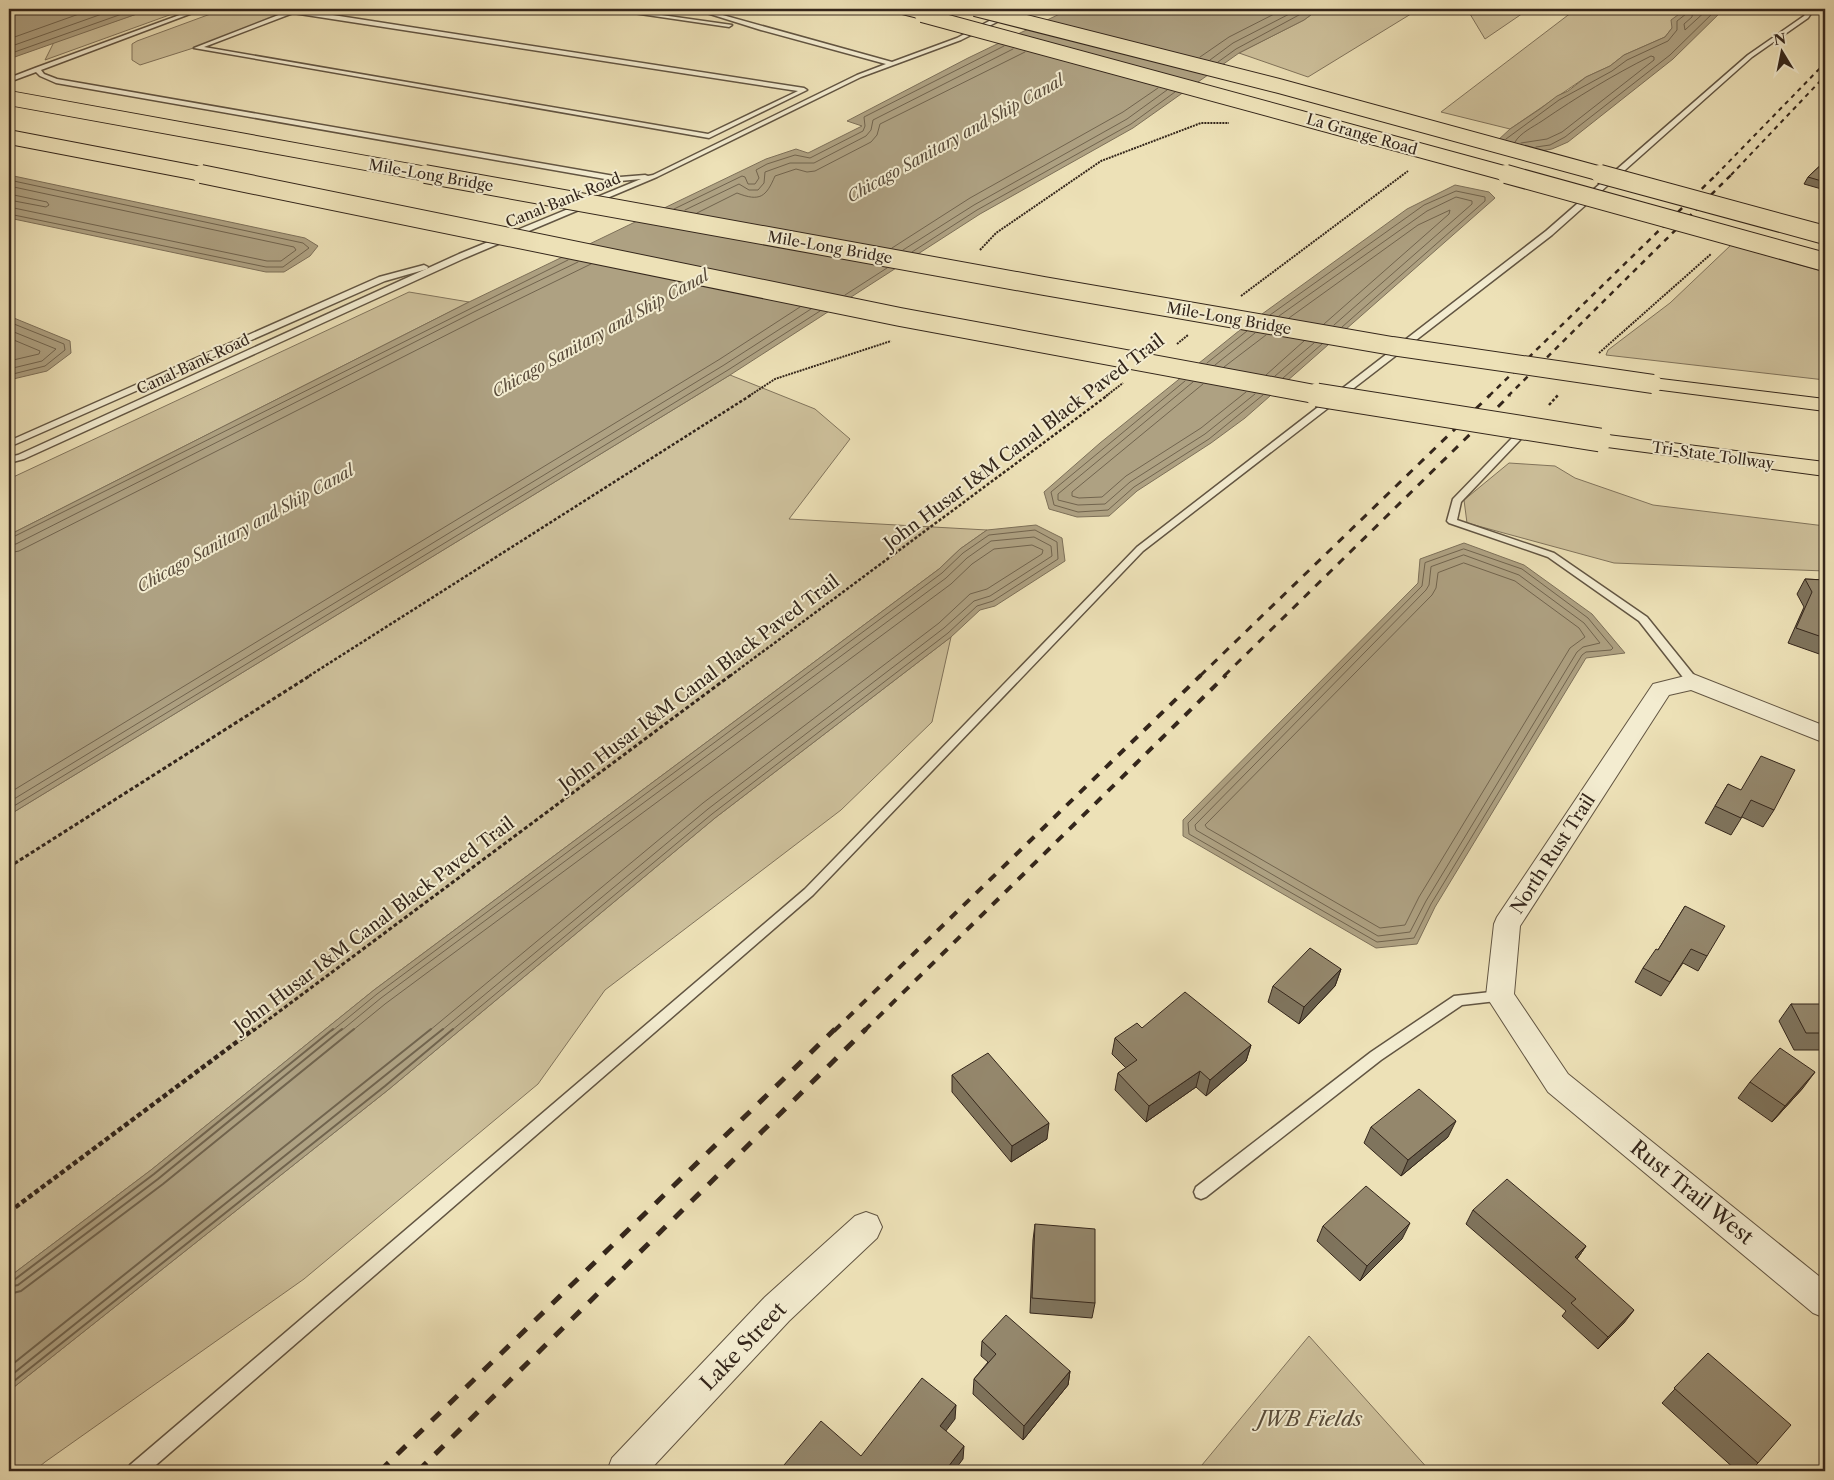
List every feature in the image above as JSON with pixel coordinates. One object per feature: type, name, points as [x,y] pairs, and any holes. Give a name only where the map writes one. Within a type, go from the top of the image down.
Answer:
[{"type":"highway","name":"La Grange Road","points":[[898,9],[1237,99],[1825,262]]},
{"type":"highway","name":"La Grange Road","points":[[975,9],[1279,86],[1825,235]]},
{"type":"highway","name":"Mile-Long Bridge","points":[[9,98],[1054,288],[1392,346],[1653,384],[1825,405]]},
{"type":"highway","name":"Tri-State Tollway","points":[[9,137],[240,181],[900,317],[1320,395],[1600,440],[1825,469]]},
{"type":"street","points":[[1693,682],[1825,735]]},
{"type":"street","name":"North Rust Trail","points":[[1500,996],[1507,924],[1661,689],[1693,682]]},
{"type":"street","name":"Rust Trail West","points":[[1500,996],[1558,1083],[1825,1302]]},
{"type":"street","name":"Lake Street","points":[[625,1471],[777,1309],[866,1227]]},
{"type":"lane","points":[[9,80],[200,9]]},
{"type":"lane","points":[[608,9],[763,29]]},
{"type":"lane","points":[[696,9],[890,63]]},
{"type":"lane","name":"Canal Bank Road","points":[[9,460],[21,457],[462,256],[654,176],[859,76],[890,63],[930,51],[997,20],[1015,9]]},
{"type":"lane","points":[[136,1471],[809,892],[1140,549],[1549,234],[1750,56],[1806,17],[1811,9]]},
{"type":"lane","points":[[296,10],[804,90],[709,136],[197,48],[296,10]]},
{"type":"lane","points":[[37,69],[42,74],[56,81],[595,176],[620,179],[654,176]]},
{"type":"lane","points":[[9,444],[382,279],[462,256]]},
{"type":"lane","points":[[1517,438],[1456,501],[1452,521],[1551,555],[1643,620],[1693,682]]},
{"type":"lane","points":[[1201,1192],[1376,1056],[1459,1000],[1500,996]]},
{"type":"path","points":[[977,254],[996,233],[1101,161],[1201,123],[1230,123]]},
{"type":"path","points":[[1239,297],[1414,167]]},
{"type":"path","points":[[1596,356],[1713,252]]},
{"type":"path","name":"John Husar I&M Canal Black Paved Trail","points":[[1176,344],[1192,332]]},
{"type":"path","points":[[9,867],[775,379],[892,341]]},
{"type":"path","name":"John Husar I&M Canal Black Paved Trail","points":[[9,1212],[1128,380]]},
{"type":"path","points":[[1517,438],[1563,390]]},
{"type":"green space","points":[[151,9],[186,9],[45,60],[54,42]]},
{"type":"green space","points":[[224,9],[294,9],[206,44],[140,65],[132,60],[132,44],[137,41]]},
{"type":"green space","points":[[1319,9],[1419,9],[1308,77],[1239,53],[1304,20]]},
{"type":"green space","points":[[1467,9],[1529,9],[1485,39]]},
{"type":"green space","points":[[1576,9],[1686,9],[1680,12],[1665,37],[1624,55],[1610,66],[1586,77],[1510,129],[1441,112]]},
{"type":"green space","points":[[1731,245],[1825,272],[1825,380],[1606,355],[1608,350],[1670,303]]},
{"type":"green space","points":[[409,292],[469,302],[9,535],[9,479]]},
{"type":"green space","points":[[730,375],[815,409],[850,439],[789,519],[987,530],[960,549],[939,569],[374,990],[151,1170],[9,1277],[9,815]]},
{"type":"green space","points":[[1509,463],[1555,466],[1575,478],[1653,505],[1825,526],[1825,571],[1614,563],[1467,523],[1464,500]]},
{"type":"green space","points":[[951,637],[932,722],[841,810],[605,990],[538,1084],[304,1279],[34,1471],[9,1471],[9,1391],[388,1090],[715,818]]},
{"type":"green space","name":"JWB Fields","points":[[1309,1336],[1430,1471],[1197,1471]]},
{"type":"water","points":[[9,9],[151,9],[9,59]]},
{"type":"water","name":"Chicago Sanitary and Ship Canal","points":[[1070,9],[1319,9],[1304,20],[1239,53],[1133,128],[980,214],[730,375],[9,815],[9,535],[469,302],[766,159],[796,149],[808,153],[862,126],[847,121],[968,58]]},
{"type":"water","points":[[1686,9],[1724,9],[1673,59],[1568,142],[1552,149],[1518,155],[1497,141],[1510,129],[1586,77],[1610,66],[1624,55],[1665,37],[1672,28],[1671,20]]},
{"type":"water","points":[[9,175],[305,238],[318,246],[310,256],[284,272],[266,272],[9,218]]},
{"type":"water","points":[[1455,185],[1489,192],[1495,198],[1245,418],[1211,443],[1137,491],[1109,516],[1077,517],[1049,509],[1044,492],[1100,443],[1240,330],[1407,209]]},
{"type":"water","points":[[9,316],[70,341],[71,353],[47,371],[9,380]]},
{"type":"water","points":[[1036,525],[1062,538],[1065,561],[995,606],[980,610],[951,637],[715,818],[388,1090],[9,1391],[9,1277],[151,1170],[374,990],[939,569],[960,549],[987,530]]},
{"type":"water","points":[[1464,543],[1524,565],[1592,614],[1625,653],[1586,658],[1435,907],[1417,944],[1376,948],[1183,836],[1183,820],[1418,583],[1420,559]]},
{"type":"building","points":[[1825,161],[1825,182],[1808,177]]},
{"type":"building","points":[[1805,579],[1825,580],[1825,638],[1796,628],[1812,592]]},
{"type":"building","points":[[1761,756],[1795,770],[1774,810],[1751,800],[1741,818],[1715,806],[1728,784],[1741,790]]},
{"type":"building","points":[[1685,906],[1725,926],[1707,956],[1691,949],[1670,982],[1643,968],[1656,949],[1658,950]]},
{"type":"building","points":[[1310,948],[1341,969],[1304,1007],[1273,986]]},
{"type":"building","points":[[1185,992],[1251,1045],[1210,1080],[1200,1071],[1149,1106],[1118,1073],[1137,1060],[1115,1038],[1137,1023],[1142,1028]]},
{"type":"building","points":[[1791,1004],[1822,1004],[1825,1010],[1825,1033],[1806,1033]]},
{"type":"building","points":[[1780,1048],[1815,1072],[1785,1106],[1750,1082]]},
{"type":"building","points":[[988,1053],[1049,1123],[1012,1146],[952,1075]]},
{"type":"building","points":[[1419,1089],[1456,1121],[1408,1160],[1371,1127]]},
{"type":"building","points":[[1507,1179],[1586,1246],[1575,1257],[1634,1310],[1608,1337],[1571,1303],[1576,1299],[1473,1210]]},
{"type":"building","points":[[1366,1186],[1410,1223],[1367,1266],[1323,1226]]},
{"type":"building","points":[[1035,1224],[1095,1229],[1095,1303],[1032,1298]]},
{"type":"building","points":[[1006,1315],[1070,1371],[1024,1426],[974,1379],[996,1354],[982,1341]]},
{"type":"building","points":[[1708,1353],[1791,1425],[1758,1463],[1674,1388]]},
{"type":"building","points":[[922,1378],[956,1405],[940,1426],[964,1446],[945,1471],[779,1471],[821,1421],[861,1456]]},
{"type":"railway","points":[[1716,174],[1825,63]]},
{"type":"railway","points":[[1731,175],[1825,76]]},
{"type":"railway","points":[[1489,396],[1716,174]]},
{"type":"railway","points":[[1508,396],[1731,175]]},
{"type":"railway","points":[[1200,676],[1490,395]]},
{"type":"railway","points":[[1224,676],[1510,395]]},
{"type":"railway","points":[[834,1031],[1201,675]]},
{"type":"railway","points":[[864,1031],[1226,675]]},
{"type":"railway","points":[[380,1471],[835,1029]]},
{"type":"railway","points":[[418,1471],[866,1029]]}]
